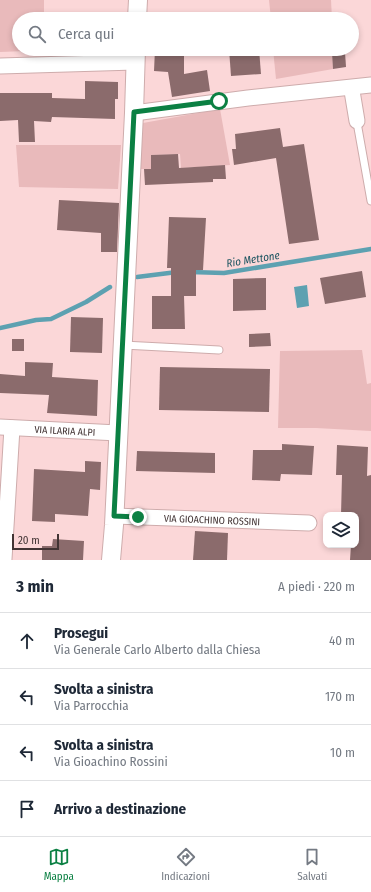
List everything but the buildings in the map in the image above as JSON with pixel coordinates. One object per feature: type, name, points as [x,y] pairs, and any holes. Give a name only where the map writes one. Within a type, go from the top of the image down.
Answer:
[{"type":"street","points":[[137,12],[138,0]]},
{"type":"street","points":[[0,66],[123,56]]},
{"type":"street","points":[[111,560],[134,112],[135,56]]},
{"type":"street","points":[[134,112],[248,98],[371,86]]},
{"type":"street","points":[[348,88],[352,91],[358,125]]},
{"type":"street","name":"VIA ILARIA ALPI","points":[[4,559],[6,427],[118,433]]},
{"type":"street","name":"VIA GIOACHINO ROSSINI","points":[[114,516],[309,523]]},
{"type":"lane","points":[[358,125],[371,201]]},
{"type":"lane","points":[[122,345],[219,350]]},
{"type":"shaded area","points":[[0,0],[44,0],[44,12],[12,12],[12,52],[0,52]]},
{"type":"shaded area","points":[[269,0],[331,0],[332,12],[270,12]]},
{"type":"shaded area","points":[[274,56],[332,56],[333,69],[276,79]]},
{"type":"shaded area","points":[[220,109],[230,165],[181,168],[180,154],[151,155],[151,169],[140,169],[143,123]]},
{"type":"shaded area","points":[[16,145],[121,145],[118,189],[19,187]]},
{"type":"shaded area","points":[[362,350],[367,384],[371,383],[371,431],[316,428],[278,428],[280,351]]},
{"type":"water","points":[[307,285],[309,306],[297,308],[294,287]]},
{"type":"waterway","name":"Rio Mettone","points":[[190,272],[224,273],[371,249]]},
{"type":"waterway","name":"Rio Mettone","points":[[137,277],[177,272]]},
{"type":"waterway","name":"Rio Mettone","points":[[0,328],[36,320],[51,319],[86,302],[110,287]]},
{"type":"route","points":[[138,517],[114,516],[134,112],[219,101]]}]
